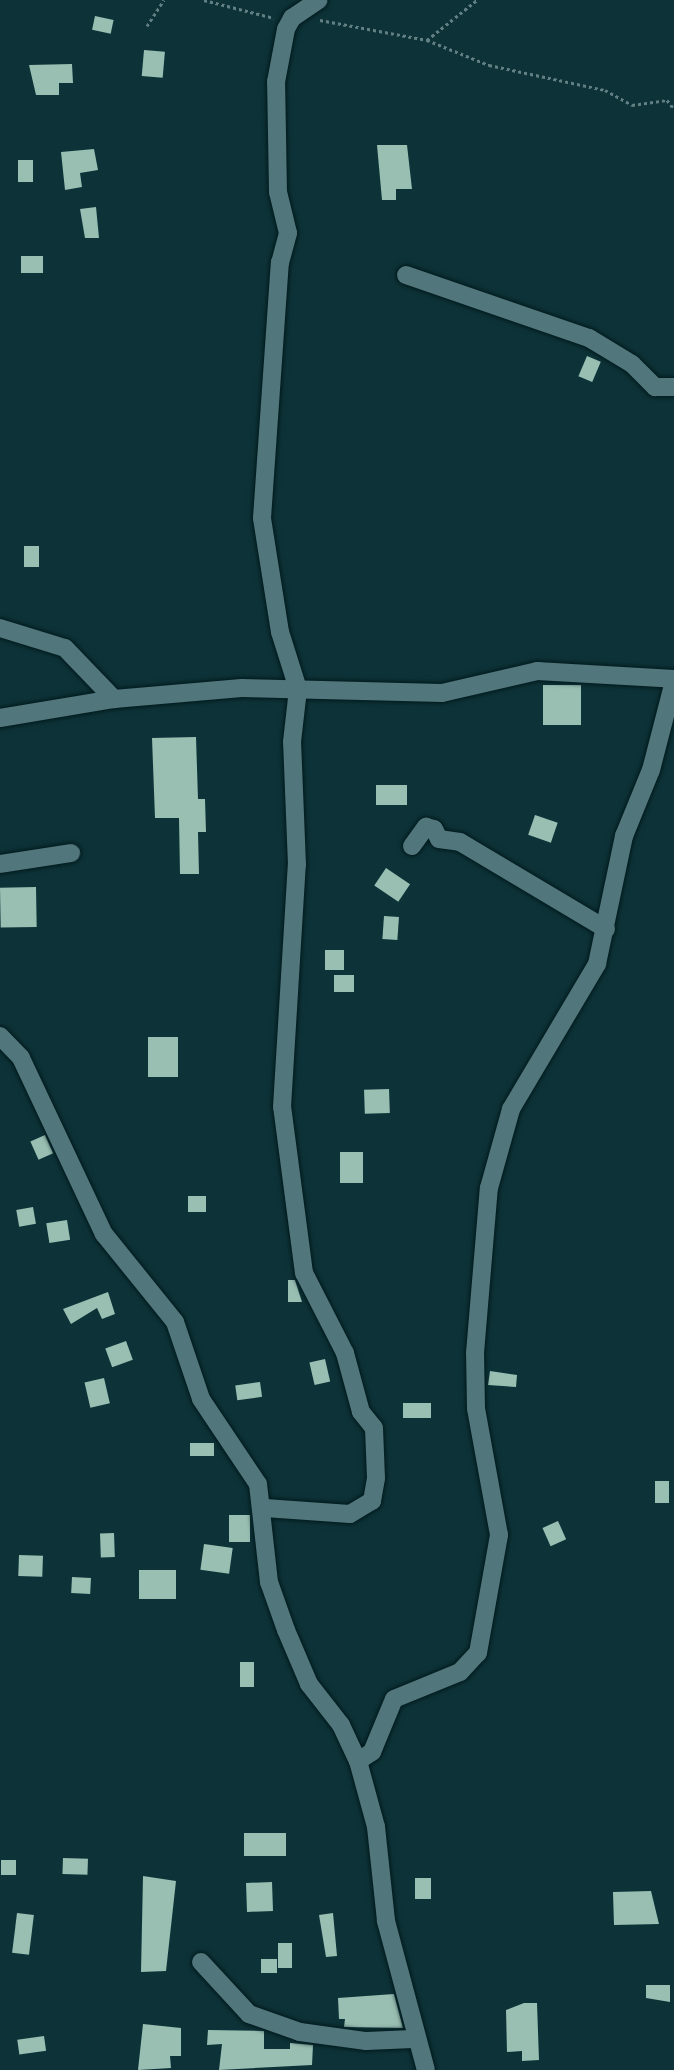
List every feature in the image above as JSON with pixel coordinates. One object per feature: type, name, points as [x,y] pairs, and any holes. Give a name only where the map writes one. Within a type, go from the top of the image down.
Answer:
[{"type":"street","points":[[265,1508],[350,1514],[372,1501],[376,1478],[374,1428],[361,1412],[345,1353],[303,1273],[282,1107],[297,865],[292,741],[298,689],[280,632],[262,518],[280,264],[288,233],[278,192],[276,82],[289,24],[319,0]]},
{"type":"street","points":[[406,275],[579,334],[632,364],[655,387],[674,387]]},
{"type":"street","points":[[0,628],[65,648],[114,699]]},
{"type":"street","points":[[0,718],[114,699],[298,689],[442,693],[537,671],[674,680],[651,770],[624,837],[597,964],[511,1108],[489,1188],[475,1353],[476,1408],[499,1535],[478,1653],[460,1672],[394,1699],[372,1752],[358,1761]]},
{"type":"street","points":[[412,846],[426,827],[434,829],[439,839],[460,842],[606,929]]},
{"type":"street","points":[[0,864],[71,853]]},
{"type":"street","points":[[0,1036],[21,1058],[104,1234],[175,1322],[201,1399],[241,1453],[265,1508],[269,1582],[286,1630],[309,1684],[340,1725],[358,1761],[376,1827],[386,1921],[413,2039],[426,2070]]},
{"type":"street","points":[[201,1962],[249,2014],[280,2025],[331,2038],[413,2039]]},
{"type":"path","points":[[147,26],[164,0]]},
{"type":"path","points":[[427,40],[477,0]]},
{"type":"path","points":[[414,40],[427,40],[489,65],[605,90],[632,105],[667,100],[674,109]]},
{"type":"building","points":[[95,16],[114,20],[111,34],[92,30]]},
{"type":"building","points":[[144,50],[165,52],[163,78],[142,76]]},
{"type":"building","points":[[72,64],[73,83],[59,83],[59,95],[36,95],[29,65]]},
{"type":"building","points":[[377,145],[407,145],[412,189],[396,189],[396,200],[382,200]]},
{"type":"building","points":[[94,149],[98,170],[80,173],[82,187],[65,190],[61,152]]},
{"type":"building","points":[[18,160],[33,160],[33,182],[18,182]]},
{"type":"building","points":[[96,207],[99,238],[85,238],[80,209]]},
{"type":"building","points":[[21,256],[43,256],[43,273],[21,273]]},
{"type":"building","points":[[587,356],[601,362],[592,382],[578,376]]},
{"type":"building","points":[[24,546],[39,546],[39,567],[24,567]]},
{"type":"building","points":[[543,685],[581,685],[581,725],[543,725]]},
{"type":"building","points":[[196,737],[198,799],[205,799],[206,832],[198,832],[199,874],[180,874],[179,818],[155,818],[152,738]]},
{"type":"building","points":[[376,785],[407,785],[407,805],[376,805]]},
{"type":"building","points":[[535,815],[558,823],[551,843],[528,835]]},
{"type":"building","points":[[386,868],[410,884],[398,902],[374,885]]},
{"type":"building","points":[[36,887],[37,927],[1,928],[0,888]]},
{"type":"building","points":[[384,916],[399,917],[397,940],[382,939]]},
{"type":"building","points":[[325,950],[344,950],[344,970],[325,970]]},
{"type":"building","points":[[334,975],[354,975],[354,992],[334,992]]},
{"type":"building","points":[[148,1037],[178,1037],[178,1077],[148,1077]]},
{"type":"building","points":[[389,1089],[390,1113],[365,1114],[364,1090]]},
{"type":"building","points":[[45,1135],[53,1153],[39,1160],[30,1142]]},
{"type":"building","points":[[340,1152],[363,1152],[363,1183],[340,1183]]},
{"type":"building","points":[[188,1196],[206,1196],[206,1212],[188,1212]]},
{"type":"building","points":[[33,1207],[36,1224],[19,1227],[16,1210]]},
{"type":"building","points":[[67,1220],[70,1240],[49,1243],[46,1223]]},
{"type":"building","points":[[288,1280],[295,1280],[302,1302],[288,1302]]},
{"type":"building","points":[[108,1292],[115,1314],[102,1319],[97,1308],[71,1324],[63,1309]]},
{"type":"building","points":[[126,1341],[133,1360],[112,1367],[105,1349]]},
{"type":"building","points":[[325,1359],[330,1381],[315,1385],[309,1363]]},
{"type":"building","points":[[490,1371],[517,1375],[516,1387],[488,1385]]},
{"type":"building","points":[[104,1378],[110,1403],[90,1408],[85,1382]]},
{"type":"building","points":[[260,1382],[262,1397],[237,1400],[235,1385]]},
{"type":"building","points":[[403,1403],[431,1403],[431,1418],[403,1418]]},
{"type":"building","points":[[190,1443],[214,1443],[214,1456],[190,1456]]},
{"type":"building","points":[[655,1481],[669,1481],[669,1503],[655,1503]]},
{"type":"building","points":[[229,1515],[250,1515],[250,1542],[229,1542]]},
{"type":"building","points":[[558,1521],[566,1539],[551,1546],[542,1528]]},
{"type":"building","points":[[100,1533],[114,1533],[115,1557],[101,1557]]},
{"type":"building","points":[[204,1544],[233,1548],[229,1574],[200,1570]]},
{"type":"building","points":[[19,1555],[43,1556],[42,1577],[18,1576]]},
{"type":"building","points":[[139,1570],[176,1570],[176,1599],[139,1599]]},
{"type":"building","points":[[72,1577],[91,1578],[90,1594],[71,1593]]},
{"type":"building","points":[[240,1662],[254,1662],[254,1687],[240,1687]]},
{"type":"building","points":[[244,1833],[286,1833],[286,1856],[244,1856]]},
{"type":"building","points":[[63,1858],[88,1859],[87,1875],[62,1874]]},
{"type":"building","points":[[1,1860],[16,1860],[16,1875],[1,1875]]},
{"type":"building","points":[[143,1876],[176,1881],[166,1971],[141,1972]]},
{"type":"building","points":[[415,1878],[431,1878],[431,1899],[415,1899]]},
{"type":"building","points":[[272,1882],[273,1911],[247,1912],[246,1883]]},
{"type":"building","points":[[651,1891],[659,1924],[614,1925],[613,1892]]},
{"type":"building","points":[[17,1913],[34,1915],[29,1955],[12,1953]]},
{"type":"building","points":[[333,1913],[337,1956],[326,1957],[319,1915]]},
{"type":"building","points":[[278,1943],[292,1943],[292,1968],[278,1968]]},
{"type":"building","points":[[261,1959],[277,1959],[277,1973],[261,1973]]},
{"type":"building","points":[[646,1985],[670,1985],[670,2002],[646,1998]]},
{"type":"building","points":[[394,1994],[403,2028],[344,2027],[345,2019],[339,2019],[338,1998]]},
{"type":"building","points":[[524,2003],[537,2003],[539,2060],[522,2061],[522,2051],[507,2052],[506,2010]]},
{"type":"building","points":[[143,2024],[181,2028],[181,2056],[170,2056],[171,2068],[138,2070]]},
{"type":"building","points":[[208,2030],[264,2031],[264,2049],[290,2049],[290,2043],[313,2045],[312,2065],[219,2070],[222,2044],[207,2045]]},
{"type":"building","points":[[44,2036],[46,2051],[19,2055],[17,2040]]}]
